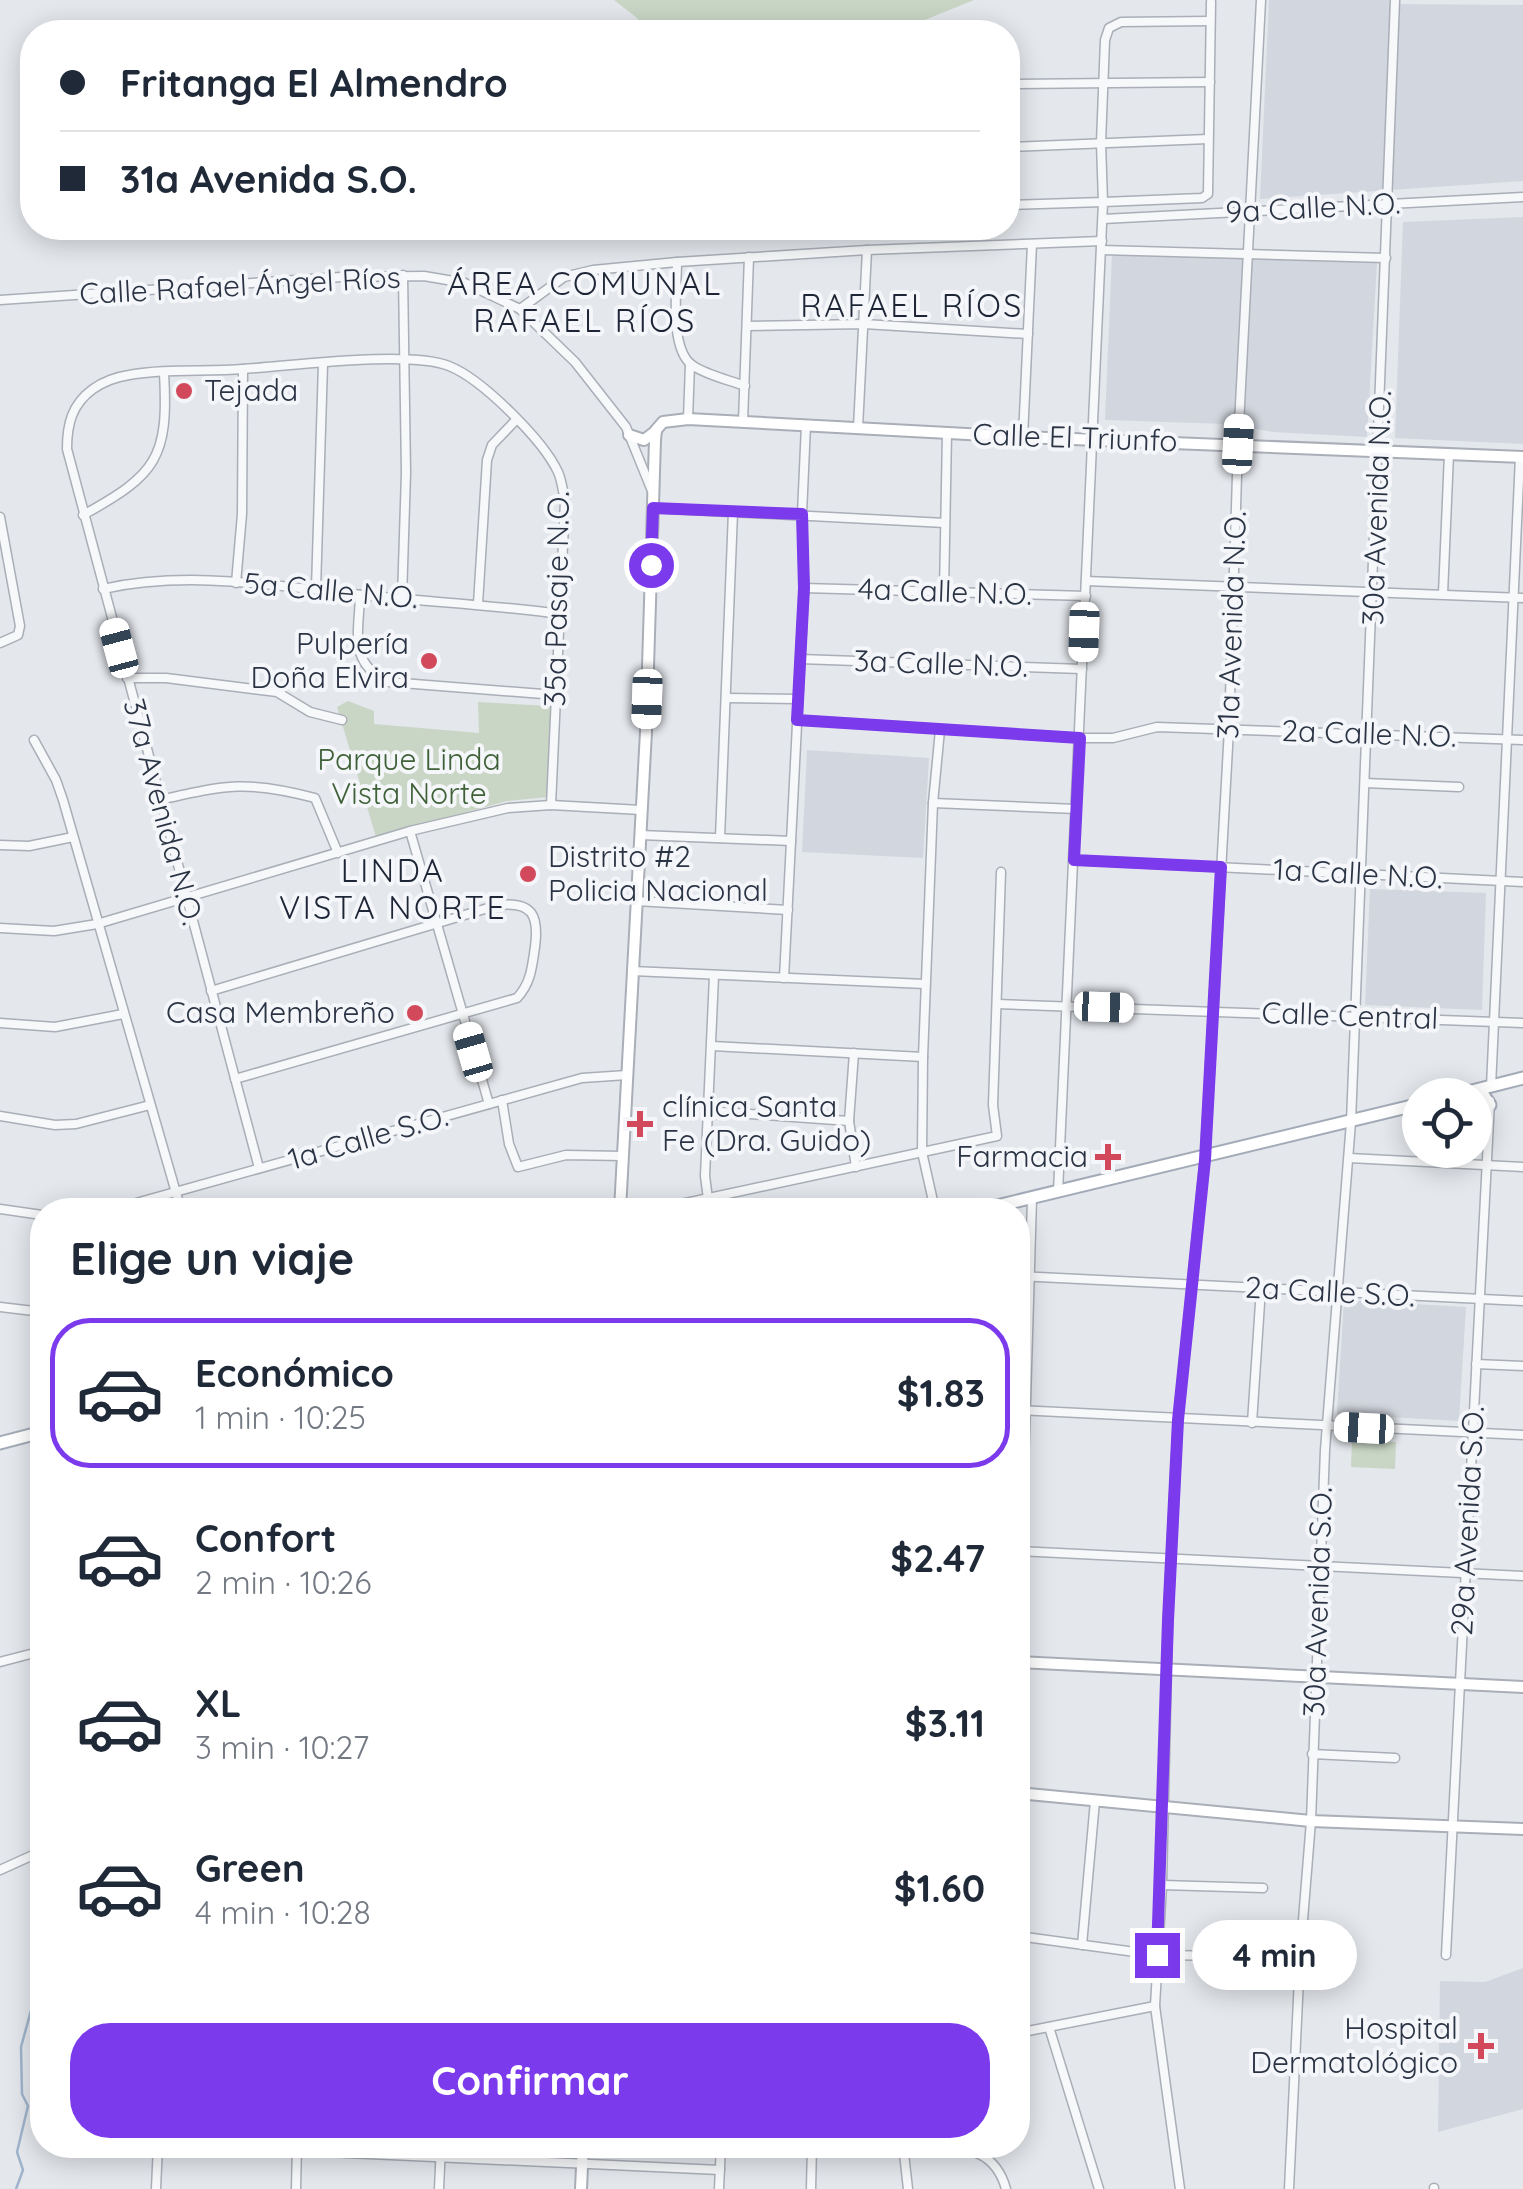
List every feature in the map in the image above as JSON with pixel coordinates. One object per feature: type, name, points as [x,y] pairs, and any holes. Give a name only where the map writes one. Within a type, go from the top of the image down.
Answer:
[{"type":"main road","name":"Calle El Triunfo","points":[[629,435],[644,440],[660,426],[688,418],[1521,457]]},
{"type":"main road","points":[[621,1198],[660,426]]},
{"type":"main road","points":[[1492,1086],[1523,1078]]},
{"type":"main road","points":[[1032,1198],[1402,1109]]},
{"type":"main road","points":[[0,1442],[30,1435]]},
{"type":"main road","points":[[1030,1663],[1523,1687]]},
{"type":"main road","points":[[1030,1794],[1311,1821],[1523,1829]]},
{"type":"main road","points":[[581,2189],[582,2158]]},
{"type":"street","name":"31a Avenida N.O.","points":[[1180,2189],[1155,2006],[1171,1559],[1178,1420],[1205,1156],[1229,729],[1248,212],[1261,0]]},
{"type":"street","name":"30a Avenida N.O.","points":[[1355,1016],[1396,0]]},
{"type":"street","points":[[1020,205],[1202,198],[1208,194],[1211,2]]},
{"type":"street","points":[[1058,1192],[1102,245],[1106,34],[1116,22],[1210,21]]},
{"type":"street","points":[[1020,84],[1210,82]]},
{"type":"street","points":[[1020,146],[1208,139]]},
{"type":"street","name":"9a Calle N.O.","points":[[1103,219],[1523,198]]},
{"type":"street","points":[[520,310],[576,273],[749,257],[1032,244],[1386,258]]},
{"type":"street","points":[[1024,436],[1032,244]]},
{"type":"street","points":[[858,428],[868,250]]},
{"type":"street","points":[[743,421],[749,257]]},
{"type":"street","points":[[677,262],[677,336],[690,364],[688,418]]},
{"type":"street","points":[[402,598],[406,473],[403,275]]},
{"type":"street","name":"Calle Rafael Ángel Ríos","points":[[0,300],[403,275],[464,283],[520,310],[575,362],[629,435],[654,494]]},
{"type":"street","points":[[747,326],[864,324],[1028,334]]},
{"type":"street","name":"35a Pasaje N.O.","points":[[131,374],[432,361],[453,368],[516,420],[544,449],[559,474],[565,501],[551,805]]},
{"type":"street","points":[[316,589],[323,364]]},
{"type":"street","points":[[690,364],[746,386]]},
{"type":"street","points":[[236,583],[242,514],[243,369]]},
{"type":"street","points":[[83,515],[128,489],[152,467],[164,429],[164,373]]},
{"type":"street","name":"37a Avenida N.O.","points":[[131,374],[96,387],[82,398],[72,412],[67,449],[259,1168]]},
{"type":"street","points":[[478,604],[486,460],[492,445],[516,420]]},
{"type":"street","points":[[784,978],[804,588],[806,424]]},
{"type":"street","points":[[944,593],[948,433]]},
{"type":"street","points":[[1443,594],[1449,454]]},
{"type":"street","name":"29a Avenida S.O.","points":[[1491,1078],[1506,740],[1518,597],[1521,457]]},
{"type":"street","points":[[653,508],[944,523]]},
{"type":"street","points":[[720,838],[733,512]]},
{"type":"street","points":[[0,518],[3,558],[20,626],[18,635],[0,643]]},
{"type":"street","name":"5a Calle N.O.","points":[[103,589],[144,580],[236,583],[560,614]]},
{"type":"street","points":[[1086,581],[1518,597]]},
{"type":"street","name":"4a Calle N.O.","points":[[804,588],[1086,596]]},
{"type":"street","points":[[360,595],[358,645],[362,663],[374,676],[388,682],[556,695]]},
{"type":"street","name":"3a Calle N.O.","points":[[800,659],[1082,668]]},
{"type":"street","points":[[127,678],[166,678],[276,692],[310,712],[342,720]]},
{"type":"street","points":[[727,698],[798,699]]},
{"type":"street","name":"2a Calle N.O.","points":[[797,720],[1080,738],[1113,738],[1157,727],[1523,740]]},
{"type":"street","points":[[933,1198],[922,1152],[923,1056],[933,803],[940,730]]},
{"type":"street","points":[[34,740],[56,780],[177,1198]]},
{"type":"street","points":[[1365,783],[1459,786]]},
{"type":"street","points":[[160,800],[226,785],[253,785],[314,798],[338,853]]},
{"type":"street","points":[[933,803],[1076,810]]},
{"type":"street","points":[[0,928],[54,931],[97,924],[410,831],[508,808],[551,805],[640,810]]},
{"type":"street","points":[[410,831],[488,1104]]},
{"type":"street","points":[[640,835],[791,841]]},
{"type":"street","points":[[0,845],[28,846],[73,838]]},
{"type":"street","name":"1a Calle N.O.","points":[[1074,860],[1523,882]]},
{"type":"street","points":[[712,1198],[997,1136],[993,1105],[1002,872]]},
{"type":"street","points":[[636,901],[788,910]]},
{"type":"street","points":[[211,991],[514,903],[524,906],[535,917],[531,976],[517,998],[235,1079]]},
{"type":"street","points":[[632,972],[925,984]]},
{"type":"street","points":[[708,1198],[705,1176],[714,976]]},
{"type":"street","name":"Calle Central","points":[[997,1004],[1523,1023]]},
{"type":"street","points":[[0,1023],[55,1028],[123,1014]]},
{"type":"street","name":"30a Avenida S.O.","points":[[1290,2189],[1300,1956],[1311,1821],[1318,1567],[1352,1122],[1355,1016]]},
{"type":"street","points":[[712,1046],[923,1056]]},
{"type":"street","points":[[854,1053],[850,1121],[856,1166]]},
{"type":"street","name":"1a Calle S.O.","points":[[153,1198],[582,1078],[626,1076]]},
{"type":"street","points":[[502,1100],[504,1123],[518,1167],[566,1155],[623,1156]]},
{"type":"street","points":[[0,1116],[56,1125],[76,1124],[150,1105]]},
{"type":"street","points":[[708,1111],[850,1121]]},
{"type":"street","points":[[1349,1158],[1402,1161]]},
{"type":"street","points":[[1492,1165],[1523,1167]]},
{"type":"street","name":"29a Avenida S.O.","points":[[1446,1956],[1487,1168]]},
{"type":"street","points":[[1030,1289],[1032,1198]]},
{"type":"street","points":[[0,1209],[30,1213]]},
{"type":"street","name":"2a Calle S.O.","points":[[1031,1276],[1523,1301]]},
{"type":"street","points":[[1252,1423],[1261,1288]]},
{"type":"street","points":[[0,1307],[30,1311]]},
{"type":"street","points":[[1476,1364],[1523,1366]]},
{"type":"street","points":[[1030,1411],[1523,1435]]},
{"type":"street","points":[[1030,1552],[1523,1576]]},
{"type":"street","points":[[0,1662],[30,1654]]},
{"type":"street","points":[[1312,1754],[1395,1758]]},
{"type":"street","points":[[1082,1945],[1094,1800]]},
{"type":"street","points":[[0,1870],[30,1856]]},
{"type":"street","points":[[1162,1885],[1263,1888]]},
{"type":"street","points":[[1030,1938],[1157,1955],[1300,1956]]},
{"type":"street","points":[[1030,2031],[1155,2006]]},
{"type":"street","points":[[1049,2027],[1099,2189]]},
{"type":"street","points":[[156,2189],[157,2158]]},
{"type":"street","points":[[296,2189],[297,2158]]},
{"type":"street","points":[[439,2189],[440,2158]]},
{"type":"street","points":[[487,2158],[720,2170]]},
{"type":"street","points":[[720,2158],[720,2189]]},
{"type":"street","points":[[810,2189],[811,2158]]},
{"type":"street","points":[[904,2158],[908,2189]]},
{"type":"street","points":[[987,2158],[995,2164],[1006,2189]]},
{"type":"shaded area","points":[[1269,0],[1523,5],[1523,181],[1260,199]]},
{"type":"shaded area","points":[[1523,217],[1523,444],[1395,438],[1403,222]]},
{"type":"shaded area","points":[[1112,255],[1377,262],[1367,437],[1273,432],[1226,424],[1105,420]]},
{"type":"shaded area","points":[[807,750],[929,758],[923,858],[802,852]]},
{"type":"shaded area","points":[[1370,889],[1486,893],[1482,1010],[1365,1005]]},
{"type":"shaded area","points":[[1344,1300],[1466,1307],[1459,1421],[1337,1414]]},
{"type":"shaded area","name":"Hospital Dermatológico","points":[[1523,1968],[1523,2109],[1438,2132],[1440,1981],[1485,1982]]},
{"type":"green space","points":[[614,0],[974,0],[925,20],[637,18]]},
{"type":"green space","name":"Parque Linda Vista Norte","points":[[348,701],[374,711],[374,724],[479,733],[478,702],[551,706],[548,797],[507,801],[376,837],[337,707]]},
{"type":"green space","points":[[1352,1441],[1396,1442],[1395,1469],[1351,1467]]},
{"type":"waterway","points":[[16,2189],[23,2170],[17,2152],[28,2106],[22,2094],[21,2047],[30,2014]]},
{"type":"place","name":"Tejada","points":[[184,391]]},
{"type":"place","name":"Pulpería Doña Elvira","points":[[429,661]]},
{"type":"place","name":"Distrito #2 Policia Nacional","points":[[528,874]]},
{"type":"place","name":"Casa Membreño","points":[[415,1013]]},
{"type":"place","name":"clínica Santa Fe (Dra. Guido)","points":[[640,1124]]},
{"type":"place","name":"Farmacia","points":[[1108,1157]]},
{"type":"place","name":"Hospital Dermatológico","points":[[1481,2046]]},
{"type":"district","name":"ÁREA COMUNAL RAFAEL RÍOS","points":[[585,302]]},
{"type":"district","name":"RAFAEL RÍOS","points":[[912,306]]},
{"type":"district","name":"LINDA VISTA NORTE","points":[[393,890]]},
{"type":"route","points":[[651,565],[653,508],[802,514],[804,588],[797,720],[1080,738],[1074,860],[1221,867],[1205,1160],[1178,1420],[1157,1955]]}]
